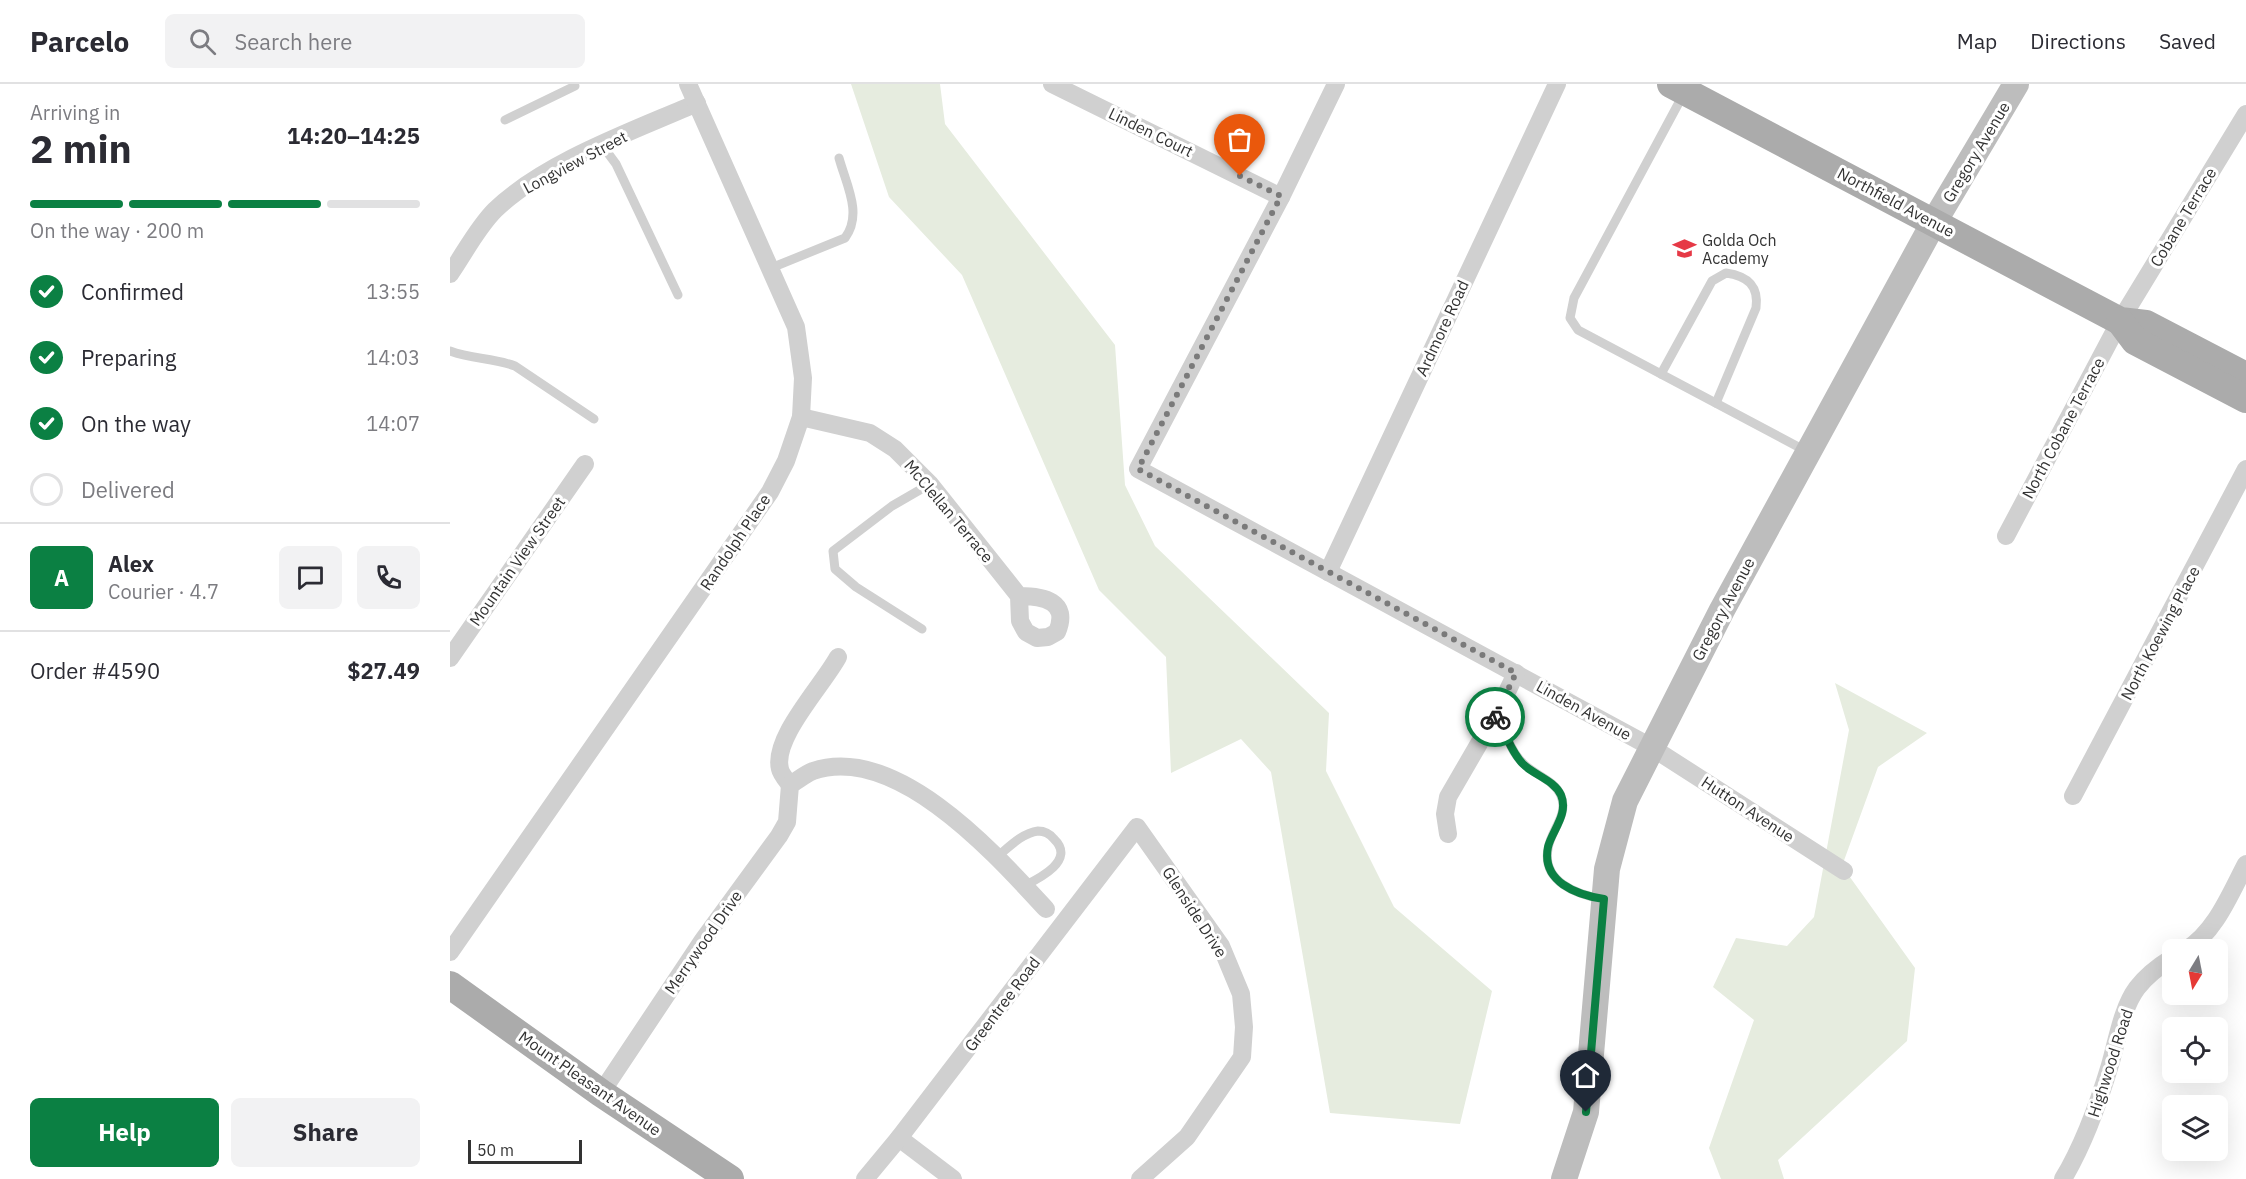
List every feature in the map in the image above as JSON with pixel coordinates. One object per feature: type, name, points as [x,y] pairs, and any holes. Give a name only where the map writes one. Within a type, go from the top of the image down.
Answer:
[{"type":"main road","name":"Gregory Avenue","points":[[1564,1179],[1586,1112],[1607,869],[1625,801],[1651,747],[1808,452],[1934,222],[2016,84]]},
{"type":"main road","name":"Northfield Avenue","points":[[1678,88],[2120,321],[2146,324],[2246,376]]},
{"type":"main road","name":"Northfield Avenue","points":[[2120,321],[2134,341],[2246,399]]},
{"type":"main road","name":"Mount Pleasant Avenue","points":[[450,985],[601,1093],[730,1179]]},
{"type":"street","name":"Randolph Place","points":[[450,952],[770,492],[786,461],[801,417],[803,378],[796,327],[688,84]]},
{"type":"street","name":"Linden Court","points":[[1052,84],[1281,196]]},
{"type":"street","name":"Linden Avenue","points":[[1336,84],[1281,196],[1138,469],[1651,747]]},
{"type":"street","name":"Ardmore Road","points":[[1328,572],[1557,84]]},
{"type":"street","name":"Longview Street","points":[[450,274],[494,211],[530,182],[602,145],[697,103]]},
{"type":"street","name":"Cobane Terrace","points":[[2120,321],[2246,114]]},
{"type":"street","name":"North Cobane Terrace","points":[[2006,536],[2120,321]]},
{"type":"street","name":"McClellan Terrace","points":[[801,417],[870,433],[895,449],[930,484],[1019,596]]},
{"type":"street","name":"Mountain View Street","points":[[450,658],[585,464]]},
{"type":"street","name":"North Koewing Place","points":[[2073,796],[2246,469]]},
{"type":"street","name":"Merrywood Drive","points":[[601,1093],[703,940],[787,822],[790,785],[780,770],[780,751],[789,731],[838,657]]},
{"type":"street","points":[[1448,834],[1445,814],[1448,797],[1516,673]]},
{"type":"street","name":"Hutton Avenue","points":[[1651,747],[1844,871]]},
{"type":"street","points":[[790,785],[813,771],[843,768],[872,772],[920,792],[998,857],[1046,909]]},
{"type":"street","name":"Greentree Road","points":[[865,1179],[900,1138],[1137,827]]},
{"type":"street","name":"Glenside Drive","points":[[1137,827],[1221,946],[1241,994],[1244,1027],[1242,1057],[1187,1137],[1140,1179]]},
{"type":"street","points":[[2200,939],[2220,913],[2246,864]]},
{"type":"street","name":"Highwood Road","points":[[2063,1179],[2077,1155],[2102,1095],[2127,1009],[2137,988],[2162,964]]},
{"type":"street","points":[[900,1138],[953,1179]]},
{"type":"lane","points":[[505,120],[575,86]]},
{"type":"lane","points":[[1678,88],[1574,298],[1570,318],[1578,330],[1808,452]]},
{"type":"lane","points":[[602,145],[616,164],[678,295]]},
{"type":"lane","points":[[771,268],[845,238],[851,230],[855,213],[839,158]]},
{"type":"lane","points":[[1661,374],[1712,281],[1726,273],[1742,275],[1752,283],[1758,294],[1756,308],[1716,403]]},
{"type":"lane","points":[[450,351],[462,356],[502,361],[515,366],[594,419]]},
{"type":"lane","points":[[922,629],[856,587],[835,569],[833,551],[892,506],[930,484]]},
{"type":"lane","points":[[1494,716],[1506,729],[1512,750],[1523,764],[1555,786],[1562,797],[1562,815],[1548,848],[1548,866],[1553,878],[1585,896],[1604,899]]},
{"type":"lane","points":[[998,857],[1016,842],[1038,831],[1049,834],[1058,842],[1061,851],[1058,862],[1051,871],[1024,886]]},
{"type":"shaded area","points":[[851,84],[940,84],[945,124],[1115,345],[1125,485],[1155,546],[1329,713],[1326,771],[1394,907],[1492,991],[1460,1124],[1330,1113],[1271,772],[1241,739],[1171,773],[1166,657],[1099,590],[962,275],[889,197]]},
{"type":"shaded area","points":[[1835,683],[1927,733],[1878,767],[1842,866],[1915,968],[1907,1041],[1778,1160],[1784,1179],[1721,1179],[1709,1148],[1754,1020],[1713,987],[1736,938],[1787,946],[1814,917],[1849,730]]},
{"type":"way so far","points":[[1240,176],[1281,196],[1138,469],[1516,673],[1495,717]]},
{"type":"place","name":"Golda Och Academy","points":[[1684,249]]},
{"type":"route","points":[[1495,717],[1506,729],[1512,750],[1523,764],[1555,786],[1562,797],[1562,815],[1548,848],[1548,866],[1553,878],[1585,896],[1604,899],[1586,1112]]}]
